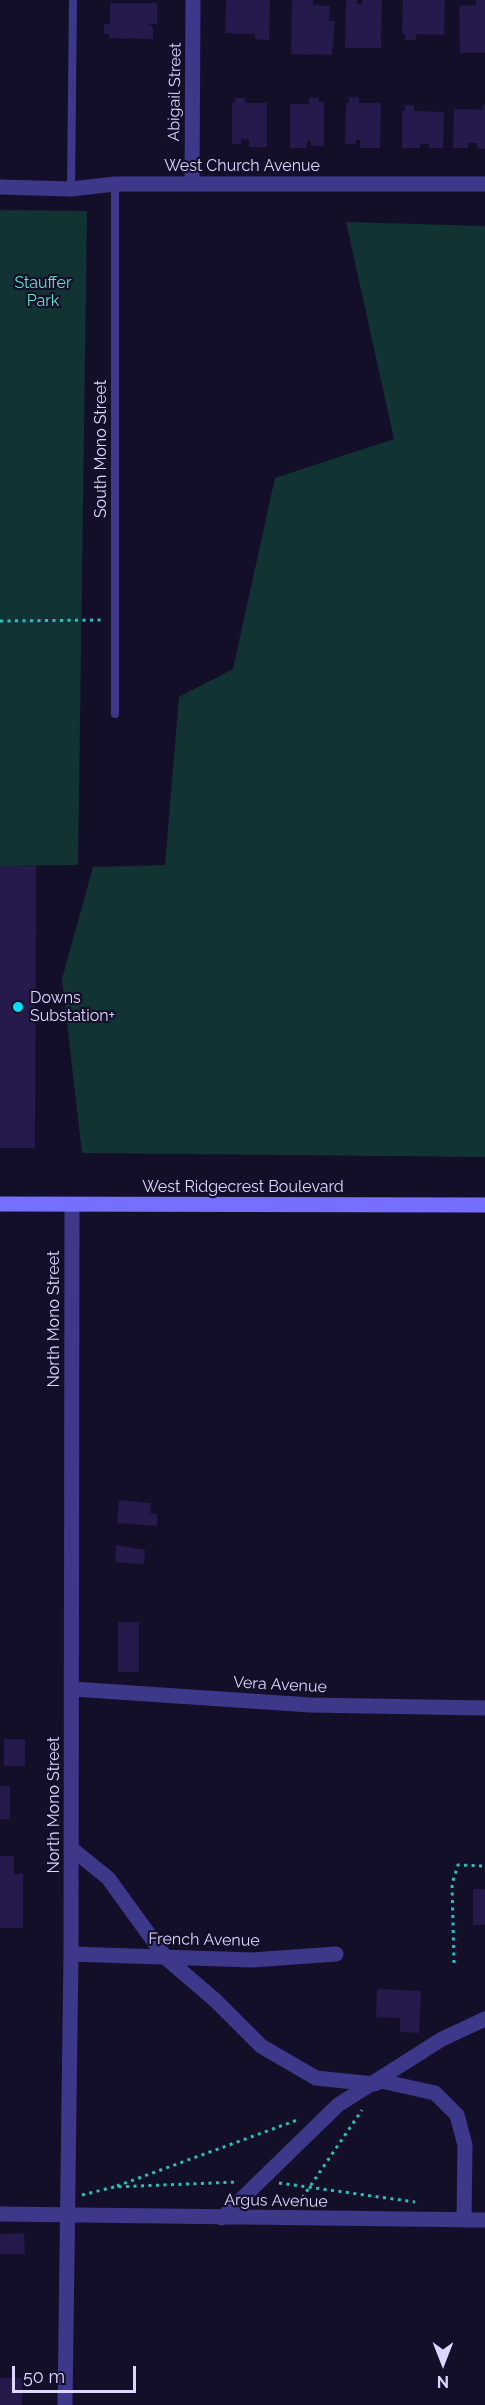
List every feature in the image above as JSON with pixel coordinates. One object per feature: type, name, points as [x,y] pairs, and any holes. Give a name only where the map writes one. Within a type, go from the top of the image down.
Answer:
[{"type":"street","name":"Abigail Street","points":[[192,184],[193,0]]},
{"type":"street","name":"West Church Avenue","points":[[0,188],[70,189],[115,184],[485,184]]},
{"type":"street","name":"West Ridgecrest Boulevard","points":[[0,1204],[485,1205]]},
{"type":"street","name":"North Mono Street","points":[[65,2405],[66,2206],[72,1954],[72,1205]]},
{"type":"street","name":"Vera Avenue","points":[[73,1689],[310,1705],[485,1708]]},
{"type":"street","points":[[72,1849],[108,1878],[166,1958],[215,2000],[261,2046],[316,2078],[374,2084],[381,2081],[435,2093],[457,2115],[465,2145],[464,2220]]},
{"type":"street","name":"French Avenue","points":[[72,1954],[252,1960],[336,1954]]},
{"type":"street","points":[[222,2218],[338,2105],[442,2039],[485,2019]]},
{"type":"street","name":"Argus Avenue","points":[[0,2214],[66,2206],[222,2218],[485,2220]]},
{"type":"lane","points":[[70,189],[72,0]]},
{"type":"lane","name":"South Mono Street","points":[[115,184],[115,714]]},
{"type":"path","points":[[0,621],[116,620]]},
{"type":"path","points":[[454,1963],[452,1884],[458,1865],[485,1866]]},
{"type":"path","points":[[287,2219],[362,2110]]},
{"type":"path","points":[[66,2206],[304,2117]]},
{"type":"path","points":[[114,2187],[259,2181],[310,2186],[420,2203]]},
{"type":"green space","name":"Stauffer Park","points":[[0,210],[87,211],[78,865],[0,866]]},
{"type":"green space","points":[[346,222],[485,226],[485,1157],[82,1153],[62,979],[93,867],[165,865],[179,697],[233,669],[275,478],[394,439]]},
{"type":"building","points":[[226,0],[270,0],[269,40],[255,39],[255,34],[225,33]]},
{"type":"building","points":[[292,0],[313,0],[313,5],[330,6],[329,21],[335,21],[332,55],[291,54]]},
{"type":"building","points":[[346,0],[357,0],[357,4],[362,4],[362,0],[382,0],[381,48],[345,48]]},
{"type":"building","points":[[403,0],[445,0],[444,35],[416,34],[416,40],[405,40],[405,34],[402,34]]},
{"type":"building","points":[[476,0],[485,0],[485,53],[460,53],[459,6],[476,5]]},
{"type":"building","points":[[110,3],[157,3],[157,24],[148,24],[153,27],[153,39],[109,38],[109,34],[104,34],[104,24],[110,24]]},
{"type":"building","points":[[349,97],[359,97],[359,103],[381,103],[380,148],[360,148],[360,140],[356,140],[356,144],[345,144],[346,103],[349,103]]},
{"type":"building","points":[[235,98],[245,98],[245,103],[267,103],[267,147],[249,147],[249,139],[241,139],[241,144],[232,144],[232,103],[235,103]]},
{"type":"building","points":[[309,98],[319,98],[319,102],[324,102],[324,146],[311,146],[311,141],[307,141],[307,148],[290,148],[290,104],[309,104]]},
{"type":"building","points":[[405,105],[414,105],[414,111],[444,112],[443,148],[429,148],[429,144],[420,144],[420,148],[402,148],[402,111],[405,111]]},
{"type":"building","points":[[483,105],[485,105],[485,149],[477,148],[477,143],[468,143],[468,148],[453,148],[454,109],[483,110]]},
{"type":"building","name":"Downs Substation+","points":[[0,866],[36,866],[35,1148],[0,1148]]},
{"type":"building","points":[[119,1500],[151,1503],[150,1513],[157,1514],[157,1526],[117,1523]]},
{"type":"building","points":[[116,1545],[145,1550],[144,1564],[115,1562]]},
{"type":"building","points":[[118,1622],[139,1622],[139,1672],[118,1672]]},
{"type":"building","points":[[4,1739],[25,1739],[25,1766],[4,1766]]},
{"type":"building","points":[[0,1786],[10,1786],[10,1819],[0,1819]]},
{"type":"building","points":[[0,1856],[14,1856],[14,1874],[23,1874],[23,1928],[0,1928]]},
{"type":"building","points":[[473,1889],[485,1889],[485,1925],[473,1925]]},
{"type":"building","points":[[377,1989],[421,1991],[419,2033],[400,2032],[400,2018],[376,2017]]},
{"type":"building","points":[[24,2233],[25,2254],[0,2254],[0,2234]]},
{"type":"building","points":[[0,2378],[22,2378],[22,2405],[0,2405]]},
{"type":"place","name":"Downs Substation+","points":[[18,1007]]}]
